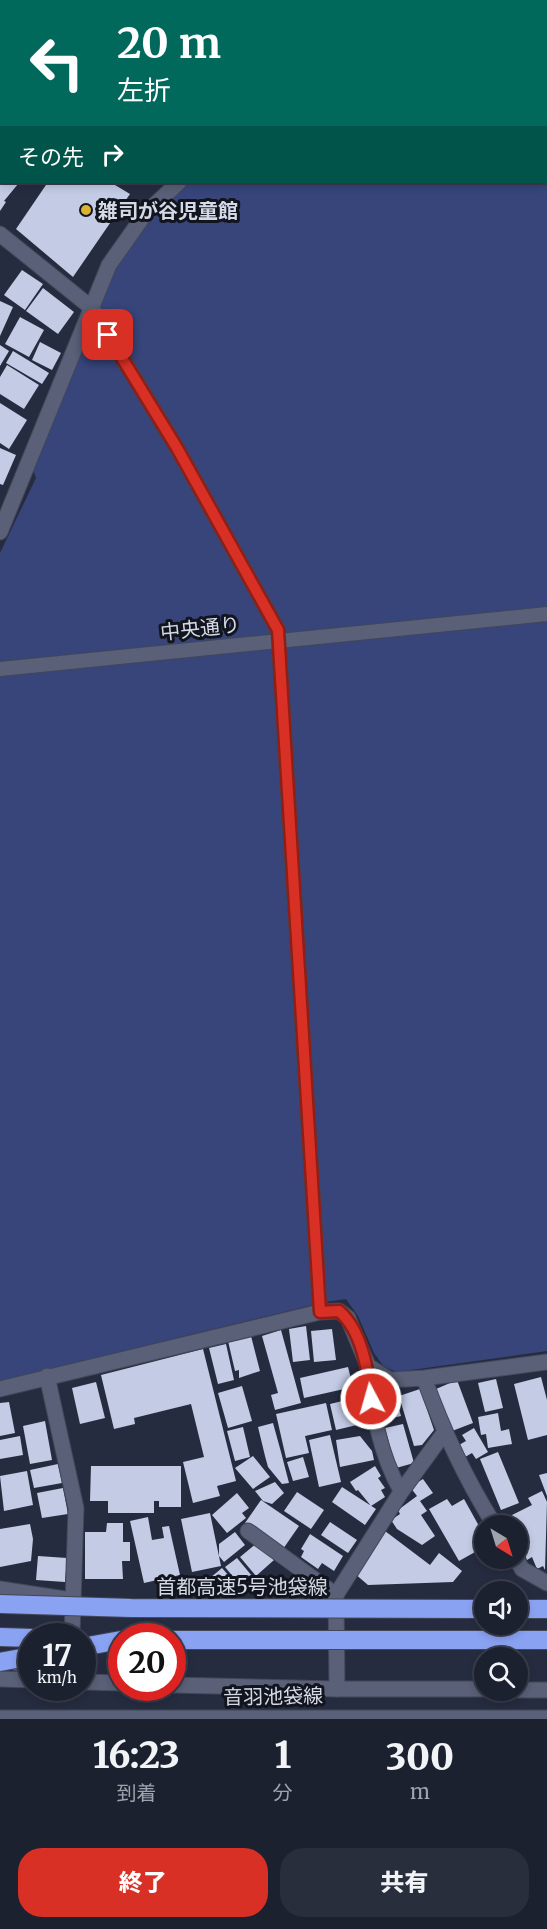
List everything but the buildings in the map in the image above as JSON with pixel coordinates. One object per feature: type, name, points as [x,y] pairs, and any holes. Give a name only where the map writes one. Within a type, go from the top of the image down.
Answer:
[{"type":"highway","name":"首都高速5号池袋線","points":[[0,1604],[108,1608],[474,1609]]},
{"type":"highway","points":[[528,1609],[547,1609]]},
{"type":"highway","points":[[0,1637],[18,1638]]},
{"type":"highway","points":[[186,1640],[547,1640]]},
{"type":"street","points":[[0,532],[93,309],[109,265],[132,230],[178,183]]},
{"type":"street","points":[[1,237],[93,309]]},
{"type":"street","points":[[0,1389],[320,1312],[339,1311],[348,1318],[368,1366],[390,1380],[424,1378],[547,1362]]},
{"type":"street","points":[[47,1377],[76,1508],[73,1623]]},
{"type":"street","points":[[424,1378],[444,1433],[472,1489],[488,1515]]},
{"type":"street","points":[[336,1689],[336,1599],[401,1492],[444,1433]]},
{"type":"street","points":[[248,1531],[336,1599]]},
{"type":"street","points":[[522,1569],[547,1583]]},
{"type":"street","points":[[0,1589],[74,1601],[336,1599],[474,1602]]},
{"type":"street","points":[[528,1602],[547,1602]]},
{"type":"street","points":[[0,1679],[18,1680]]},
{"type":"street","name":"音羽池袋線","points":[[186,1685],[474,1689]]},
{"type":"street","points":[[528,1690],[547,1690]]},
{"type":"street","name":"音羽池袋線","points":[[0,1718],[218,1719],[306,1716],[547,1718]]},
{"type":"lane","points":[[93,309],[177,448],[274,624],[279,639],[320,1312]]},
{"type":"lane","name":"中央通り","points":[[0,669],[279,639],[547,614]]},
{"type":"lane","points":[[368,1366],[373,1416],[388,1467],[401,1492]]},
{"type":"shaded area","points":[[187,183],[547,183],[547,1351],[397,1372],[384,1367],[374,1353],[358,1316],[346,1299],[325,1302],[0,1381],[0,553],[36,478],[33,469],[109,265],[167,200]]},
{"type":"place","name":"雑司が谷児童館","points":[[86,210]]},
{"type":"route","points":[[108,335],[177,448],[278,630],[320,1312],[339,1311],[348,1318],[368,1366],[371,1399]]}]
